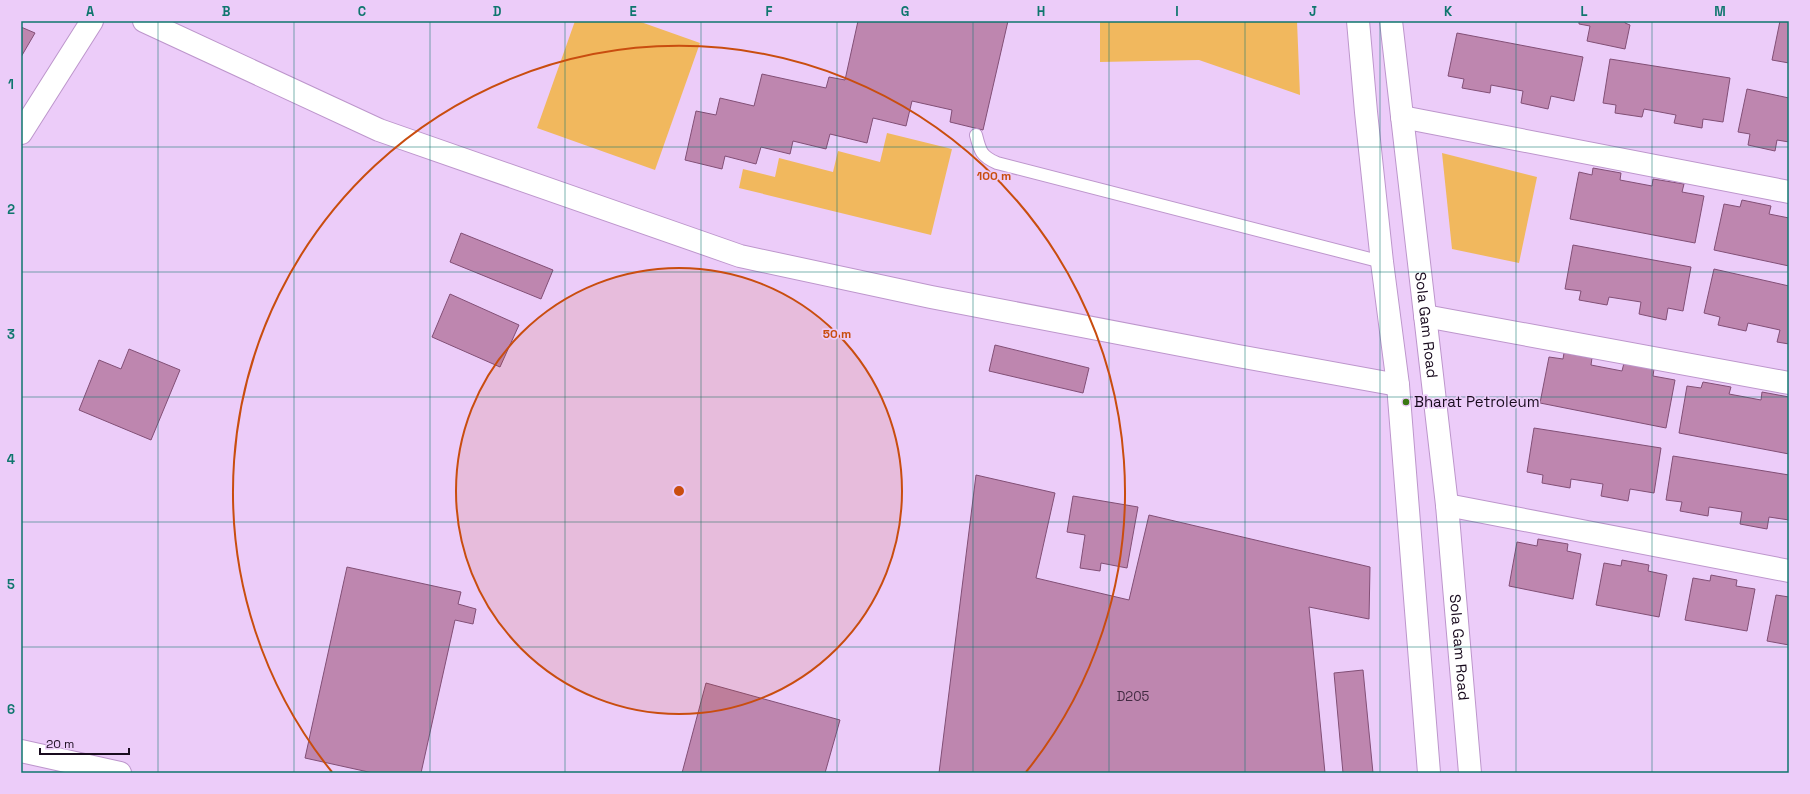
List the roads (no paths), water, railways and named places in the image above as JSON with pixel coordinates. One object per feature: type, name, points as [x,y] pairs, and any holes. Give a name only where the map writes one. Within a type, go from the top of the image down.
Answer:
[{"type":"street","points":[[21,133],[92,21]]},
{"type":"street","points":[[144,21],[379,130],[740,256],[947,300],[1398,385]]},
{"type":"street","points":[[1358,21],[1382,262],[1398,385],[1428,773]]},
{"type":"street","name":"Sola Gam Road","points":[[1392,21],[1447,505],[1470,773]]},
{"type":"street","points":[[1402,117],[1789,192]]},
{"type":"street","points":[[1425,316],[1789,383]]},
{"type":"street","points":[[1447,505],[1789,571]]},
{"type":"street","points":[[21,751],[120,773]]},
{"type":"lane","points":[[976,135],[980,151],[986,159],[997,163],[1382,262]]},
{"type":"place","name":"Bharat Petroleum","points":[[1406,402]]}]
